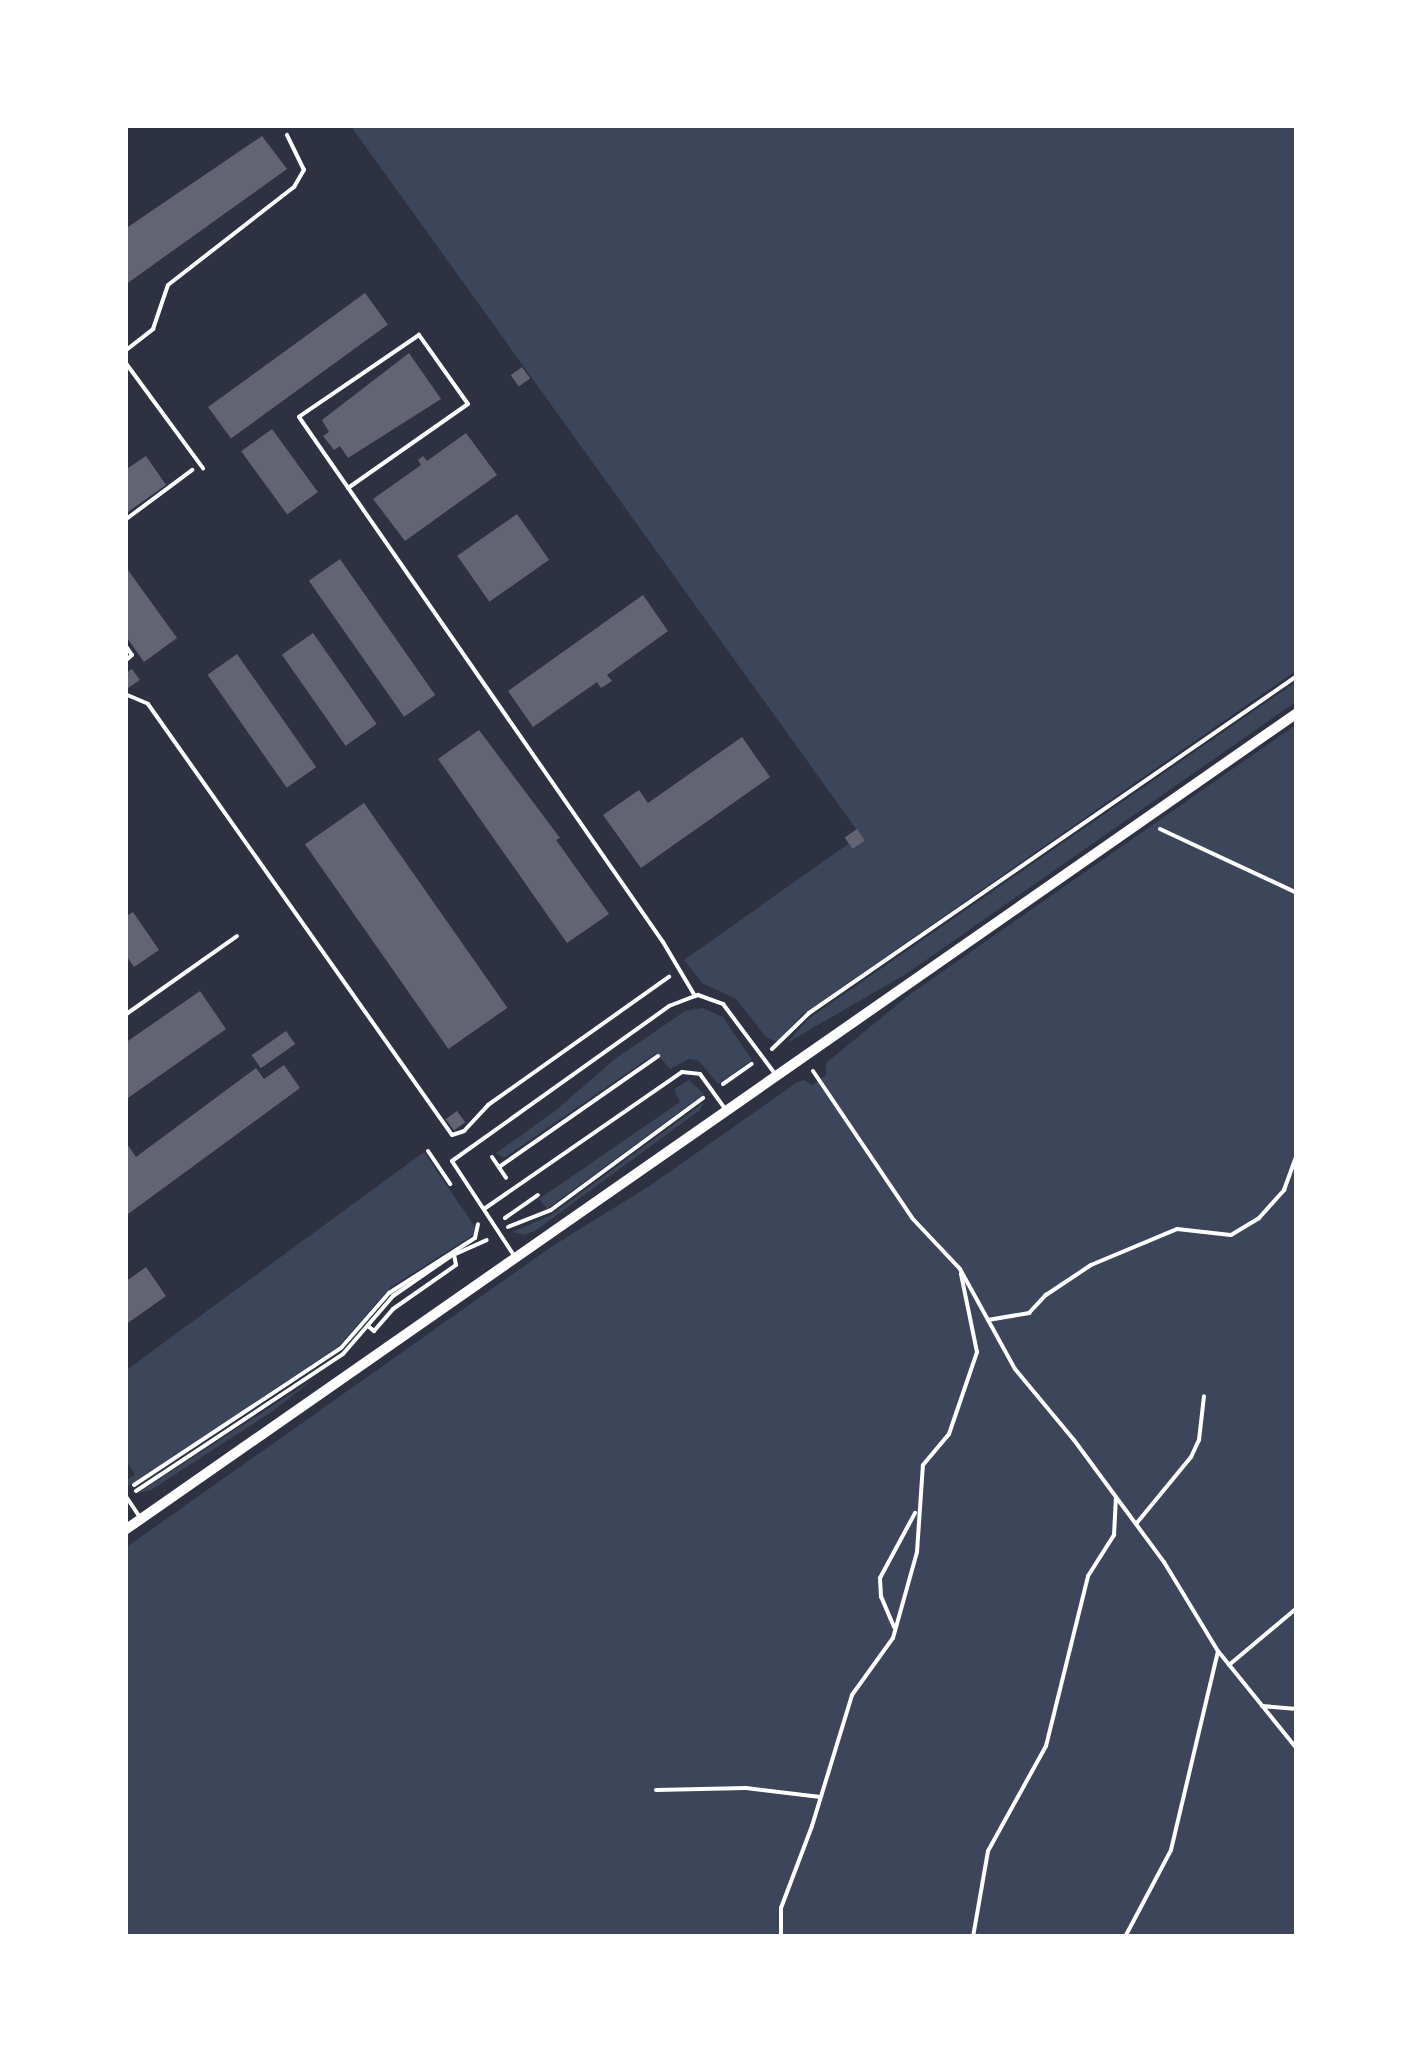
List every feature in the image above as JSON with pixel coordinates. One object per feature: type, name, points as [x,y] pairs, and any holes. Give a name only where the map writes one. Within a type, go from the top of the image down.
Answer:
[{"type":"street","points":[[125,1530],[1297,712]]},
{"type":"lane","points":[[125,350],[153,329],[168,285],[294,187],[304,170],[287,134]]},
{"type":"lane","points":[[348,488],[468,404],[420,334],[299,418],[696,996]]},
{"type":"lane","points":[[125,362],[203,468]]},
{"type":"lane","points":[[125,1015],[237,936]]},
{"type":"lane","points":[[517,1259],[452,1162],[669,1006],[696,996],[715,1000],[730,1010],[776,1075]]},
{"type":"lane","points":[[484,1209],[682,1072],[700,1074],[726,1110]]},
{"type":"lane","points":[[125,1494],[141,1518]]},
{"type":"path","points":[[125,520],[192,469],[184,458]]},
{"type":"path","points":[[125,644],[132,655],[125,661]]},
{"type":"path","points":[[781,1043],[809,1013],[1297,676]]},
{"type":"path","points":[[125,694],[148,704],[449,1133],[471,1127],[488,1105],[681,969]]},
{"type":"path","points":[[1142,821],[1297,894]]},
{"type":"path","points":[[499,1166],[658,1056]]},
{"type":"path","points":[[803,1057],[912,1218],[960,1269],[1015,1368],[1136,1524],[1218,1652],[1297,1749]]},
{"type":"path","points":[[720,1086],[752,1064]]},
{"type":"path","points":[[508,1228],[551,1210],[705,1098]]},
{"type":"path","points":[[428,1151],[458,1195]]},
{"type":"path","points":[[988,1320],[1028,1312],[1091,1265],[1176,1229],[1231,1235],[1259,1218],[1284,1190],[1297,1156]]},
{"type":"path","points":[[492,1157],[509,1182]]},
{"type":"path","points":[[503,1220],[538,1195]]},
{"type":"path","points":[[132,1490],[345,1345],[367,1325],[392,1290],[480,1234],[468,1210]]},
{"type":"path","points":[[453,1252],[483,1242]]},
{"type":"path","points":[[367,1325],[374,1331],[393,1309],[456,1265],[453,1252]]},
{"type":"path","points":[[780,1937],[780,1908],[852,1696],[892,1638],[917,1552],[923,1465],[950,1434],[977,1352],[960,1269]]},
{"type":"path","points":[[1136,1524],[1191,1457],[1199,1440],[1204,1396]]},
{"type":"path","points":[[973,1937],[988,1851],[1046,1746],[1088,1576],[1114,1535],[1116,1497]]},
{"type":"path","points":[[894,1627],[881,1597],[880,1578],[918,1509]]},
{"type":"path","points":[[1230,1665],[1297,1608]]},
{"type":"path","points":[[1125,1937],[1171,1850],[1218,1652]]},
{"type":"path","points":[[1262,1706],[1297,1709]]},
{"type":"path","points":[[656,1790],[746,1788],[820,1797]]},
{"type":"shaded area","points":[[350,125],[1297,125],[1297,670],[802,1015],[777,1042],[766,1037],[736,999],[702,983],[684,960],[848,844],[853,849],[864,840]]},
{"type":"shaded area","points":[[1297,681],[1297,701],[906,974],[787,1043],[808,1019]]},
{"type":"shaded area","points":[[1297,724],[1297,1937],[125,1937],[125,1548],[554,1245],[651,1185],[796,1083],[804,1080],[812,1085],[826,1075],[826,1063],[909,995]]},
{"type":"shaded area","points":[[703,1008],[723,1017],[752,1060],[718,1084],[699,1061],[689,1059],[670,1069],[656,1053],[504,1158],[496,1153],[555,1111],[615,1059],[685,1011]]},
{"type":"shaded area","points":[[689,1080],[704,1094],[547,1209],[539,1199],[680,1102],[674,1089]]},
{"type":"shaded area","points":[[704,1102],[700,1110],[535,1231],[525,1235],[512,1232],[551,1215]]},
{"type":"shaded area","points":[[424,1152],[475,1227],[473,1235],[391,1287],[337,1348],[128,1486],[125,1481],[135,1474],[125,1459],[125,1371]]},
{"type":"shaded area","points":[[315,1378],[273,1411],[151,1490],[138,1493]]},
{"type":"building","points":[[262,136],[287,169],[125,285],[125,229]]},
{"type":"building","points":[[365,293],[388,325],[231,439],[208,407]]},
{"type":"building","points":[[409,353],[441,399],[348,458],[340,446],[334,450],[323,436],[329,432],[322,420]]},
{"type":"building","points":[[522,367],[530,378],[519,387],[511,375]]},
{"type":"building","points":[[272,429],[318,492],[287,514],[241,451]]},
{"type":"building","points":[[466,433],[497,475],[405,541],[373,499],[421,465],[418,460],[423,456],[427,461]]},
{"type":"building","points":[[146,456],[166,485],[125,514],[125,470]]},
{"type":"building","points":[[517,514],[549,560],[489,602],[457,556]]},
{"type":"building","points":[[340,559],[435,695],[404,717],[309,581]]},
{"type":"building","points":[[125,566],[177,638],[144,662],[125,635]]},
{"type":"building","points":[[643,595],[668,631],[607,675],[612,681],[601,688],[597,682],[533,727],[508,691]]},
{"type":"building","points":[[313,633],[377,724],[346,746],[282,655]]},
{"type":"building","points":[[237,654],[316,767],[287,788],[208,675]]},
{"type":"building","points":[[132,669],[140,680],[125,690],[125,674]]},
{"type":"building","points":[[479,730],[560,838],[556,840],[609,914],[567,943],[438,759]]},
{"type":"building","points":[[742,737],[770,777],[641,868],[603,815],[639,790],[648,803]]},
{"type":"building","points":[[364,803],[507,1008],[448,1049],[305,844]]},
{"type":"building","points":[[857,829],[865,841],[852,849],[845,837]]},
{"type":"building","points":[[133,912],[159,950],[134,967],[125,954],[125,917]]},
{"type":"building","points":[[200,991],[226,1029],[125,1100],[125,1043]]},
{"type":"building","points":[[286,1031],[295,1044],[261,1068],[252,1055]]},
{"type":"building","points":[[284,1065],[300,1088],[128,1214],[125,1141],[136,1157],[256,1068],[264,1079]]},
{"type":"building","points":[[457,1111],[465,1122],[454,1131],[446,1119]]},
{"type":"building","points":[[146,1267],[166,1296],[125,1325],[125,1282]]}]
